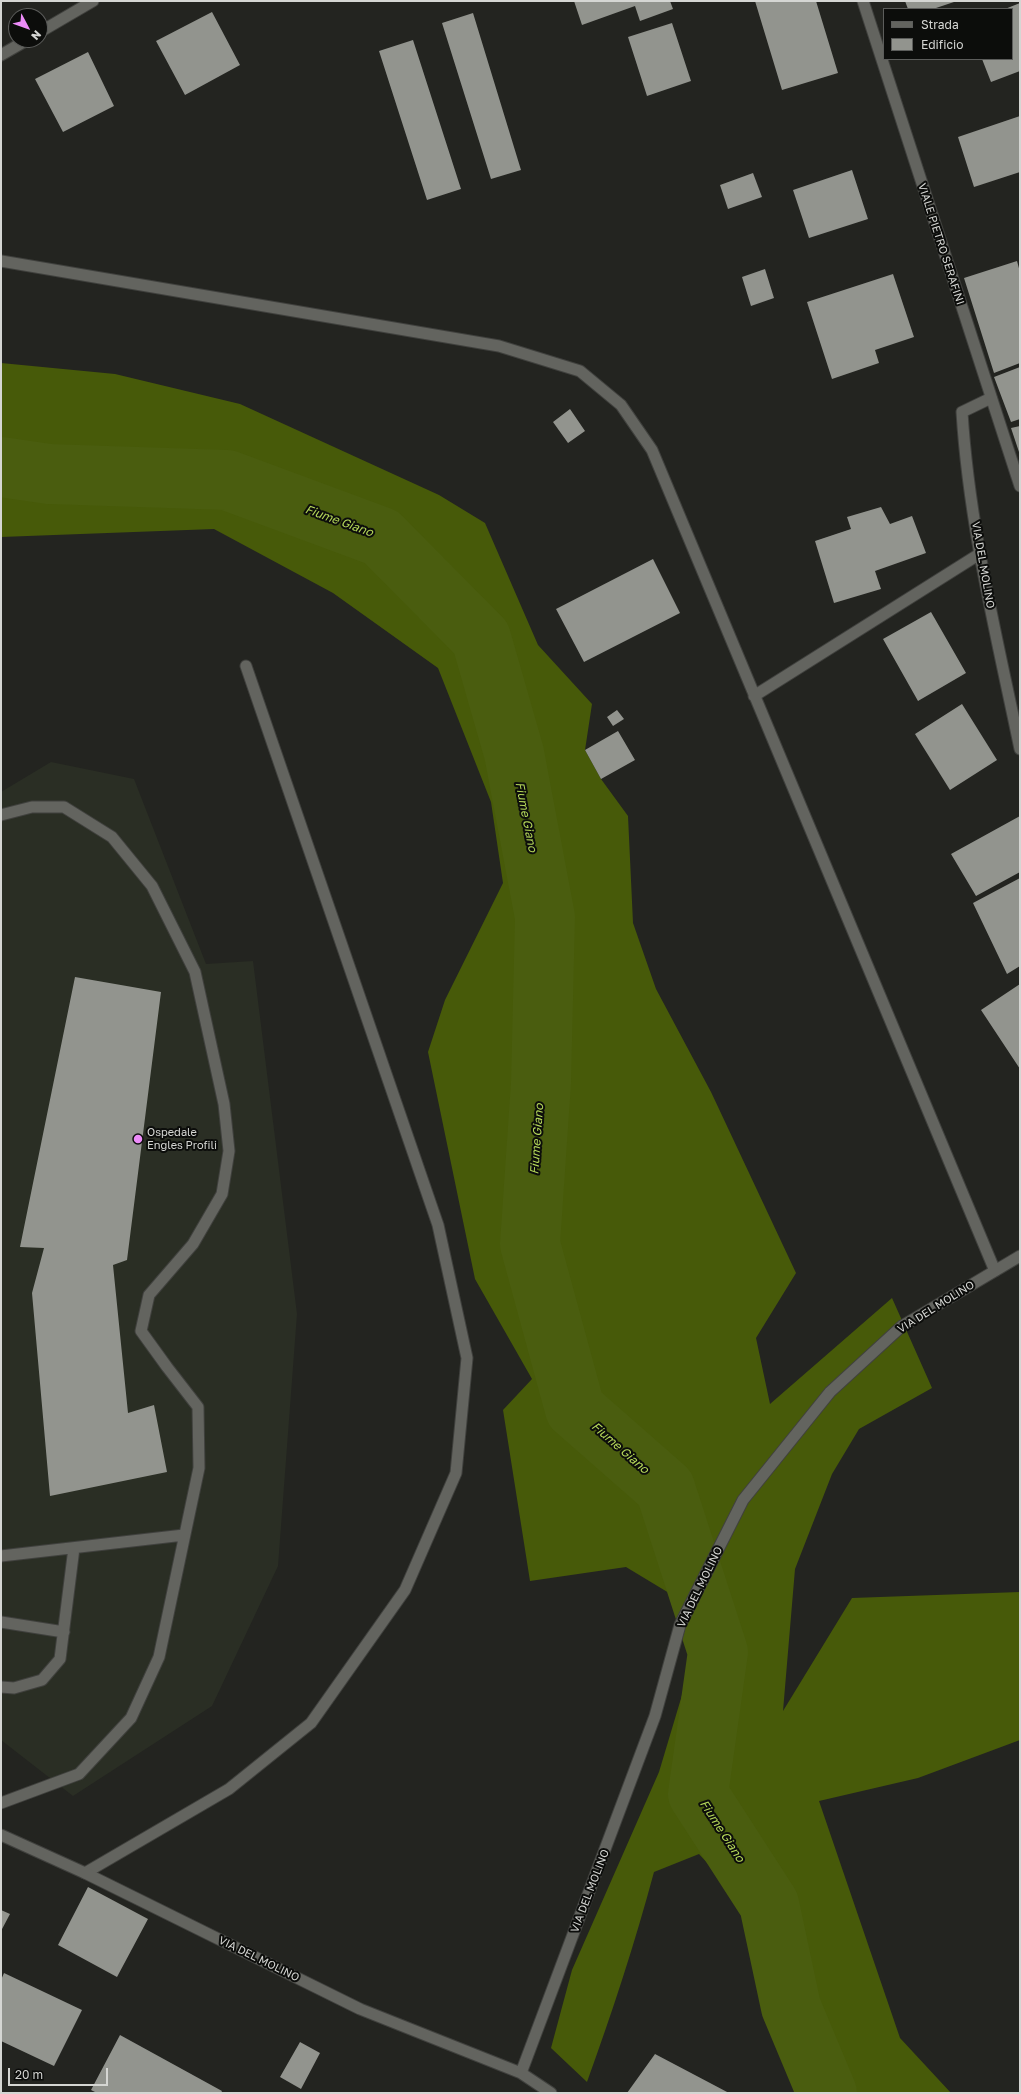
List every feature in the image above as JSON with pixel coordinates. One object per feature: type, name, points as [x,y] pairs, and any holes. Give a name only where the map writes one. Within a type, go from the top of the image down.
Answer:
[{"type":"street","points":[[48,27],[93,1]]},
{"type":"street","name":"VIALE PIETRO SERAFINI","points":[[863,1],[1020,486]]},
{"type":"street","points":[[1,54],[12,48]]},
{"type":"street","points":[[1,261],[499,346],[580,371],[621,405],[652,450],[995,1271]]},
{"type":"street","name":"VIA DEL MOLINO","points":[[991,398],[962,412],[965,462],[981,553],[983,574],[1020,748]]},
{"type":"street","points":[[754,696],[981,553]]},
{"type":"street","points":[[85,1873],[229,1789],[310,1723],[405,1590],[456,1473],[467,1358],[438,1225],[246,666]]},
{"type":"street","points":[[1,815],[32,807],[64,807],[112,837],[152,886],[195,972],[224,1104],[229,1151],[222,1194],[194,1244],[149,1295],[141,1331],[198,1407],[199,1468],[159,1657],[131,1718],[79,1774],[1,1803]]},
{"type":"street","name":"VIA DEL MOLINO","points":[[521,2073],[655,1716],[680,1625],[743,1500],[830,1392],[902,1326],[1020,1256]]},
{"type":"street","points":[[1,1556],[184,1535]]},
{"type":"street","points":[[1,1687],[14,1688],[42,1680],[60,1659],[74,1548]]},
{"type":"street","points":[[1,1622],[64,1632]]},
{"type":"street","name":"VIA DEL MOLINO","points":[[1,1835],[85,1873],[360,2009],[521,2073],[551,2093]]},
{"type":"shaded area","name":"Ospedale Engles Profili","points":[[51,762],[134,779],[206,964],[253,961],[297,1314],[278,1566],[212,1706],[73,1796],[1,1740],[1,792]]},
{"type":"green space","points":[[1,363],[115,374],[240,404],[439,495],[485,523],[538,645],[592,704],[585,750],[601,779],[628,816],[633,923],[656,989],[711,1092],[796,1273],[756,1338],[770,1404],[892,1298],[932,1388],[859,1429],[832,1474],[795,1569],[783,1711],[852,1598],[1020,1592],[1020,1740],[918,1778],[819,1801],[900,2038],[951,2093],[848,2093],[839,2077],[795,1976],[722,1879],[699,1854],[654,1872],[623,1978],[587,2082],[551,2048],[572,1970],[659,1772],[694,1655],[674,1596],[626,1567],[530,1581],[503,1410],[532,1379],[475,1279],[428,1052],[445,1000],[503,883],[491,802],[438,668],[333,593],[214,529],[1,537]]},
{"type":"building","points":[[574,1],[670,1],[673,9],[640,21],[635,6],[582,25]]},
{"type":"building","points":[[755,1],[816,1],[838,73],[782,90]]},
{"type":"building","points":[[905,1],[957,1],[936,8],[908,8]]},
{"type":"building","points":[[1020,3],[1020,71],[991,82],[982,60],[1013,60],[1013,8],[1008,8]]},
{"type":"building","points":[[212,12],[240,65],[185,95],[156,41]]},
{"type":"building","points":[[473,13],[521,170],[491,179],[442,23]]},
{"type":"building","points":[[672,23],[691,81],[647,96],[628,37]]},
{"type":"building","points":[[413,40],[461,189],[427,200],[379,51]]},
{"type":"building","points":[[88,52],[114,106],[63,132],[35,79]]},
{"type":"building","points":[[1020,116],[1020,172],[974,187],[958,137]]},
{"type":"building","points":[[852,170],[868,219],[809,238],[793,190]]},
{"type":"building","points":[[753,173],[762,197],[728,209],[720,185]]},
{"type":"building","points":[[1017,261],[1020,272],[1020,363],[994,373],[964,278]]},
{"type":"building","points":[[765,269],[774,298],[751,306],[742,277]]},
{"type":"building","points":[[893,274],[914,337],[875,350],[879,363],[832,379],[807,302]]},
{"type":"building","points":[[1020,367],[1020,419],[1011,422],[994,377]]},
{"type":"building","points":[[570,409],[585,431],[568,443],[553,422]]},
{"type":"building","points":[[1020,426],[1020,455],[1011,428]]},
{"type":"building","points":[[881,507],[890,524],[912,516],[926,553],[875,571],[881,589],[834,603],[815,541],[851,529],[847,517]]},
{"type":"building","points":[[653,559],[680,613],[584,662],[556,609]]},
{"type":"building","points":[[931,612],[966,673],[918,701],[883,639]]},
{"type":"building","points":[[962,704],[997,760],[950,790],[915,734]]},
{"type":"building","points":[[617,710],[624,719],[613,726],[607,717]]},
{"type":"building","points":[[618,731],[635,760],[601,779],[585,750]]},
{"type":"building","points":[[1020,816],[1020,872],[976,896],[951,854]]},
{"type":"building","points":[[1020,878],[1020,966],[1007,974],[973,903]]},
{"type":"building","points":[[75,977],[161,992],[127,1260],[113,1265],[128,1413],[154,1405],[167,1472],[50,1496],[32,1293],[44,1248],[20,1247]]},
{"type":"building","points":[[1020,984],[1020,1069],[981,1010]]},
{"type":"building","points":[[88,1887],[148,1919],[117,1977],[58,1945]]},
{"type":"building","points":[[1,1910],[10,1914],[1,1931]]},
{"type":"building","points":[[4,1973],[82,2010],[54,2066],[1,2041],[1,1980]]},
{"type":"building","points":[[120,2035],[222,2091],[221,2093],[97,2093],[91,2090]]},
{"type":"building","points":[[300,2042],[320,2053],[301,2089],[280,2077]]},
{"type":"building","points":[[655,2054],[729,2093],[627,2093]]},
{"type":"waterway","name":"Fiume Giano","points":[[1,467],[49,474],[227,480],[381,537],[481,638],[514,753],[545,917],[541,1083],[530,1244],[575,1409],[665,1488],[718,1652],[698,1794],[769,1904],[791,2007],[827,2093]]},
{"type":"place","name":"Ospedale Engles Profili","points":[[138,1139]]}]
